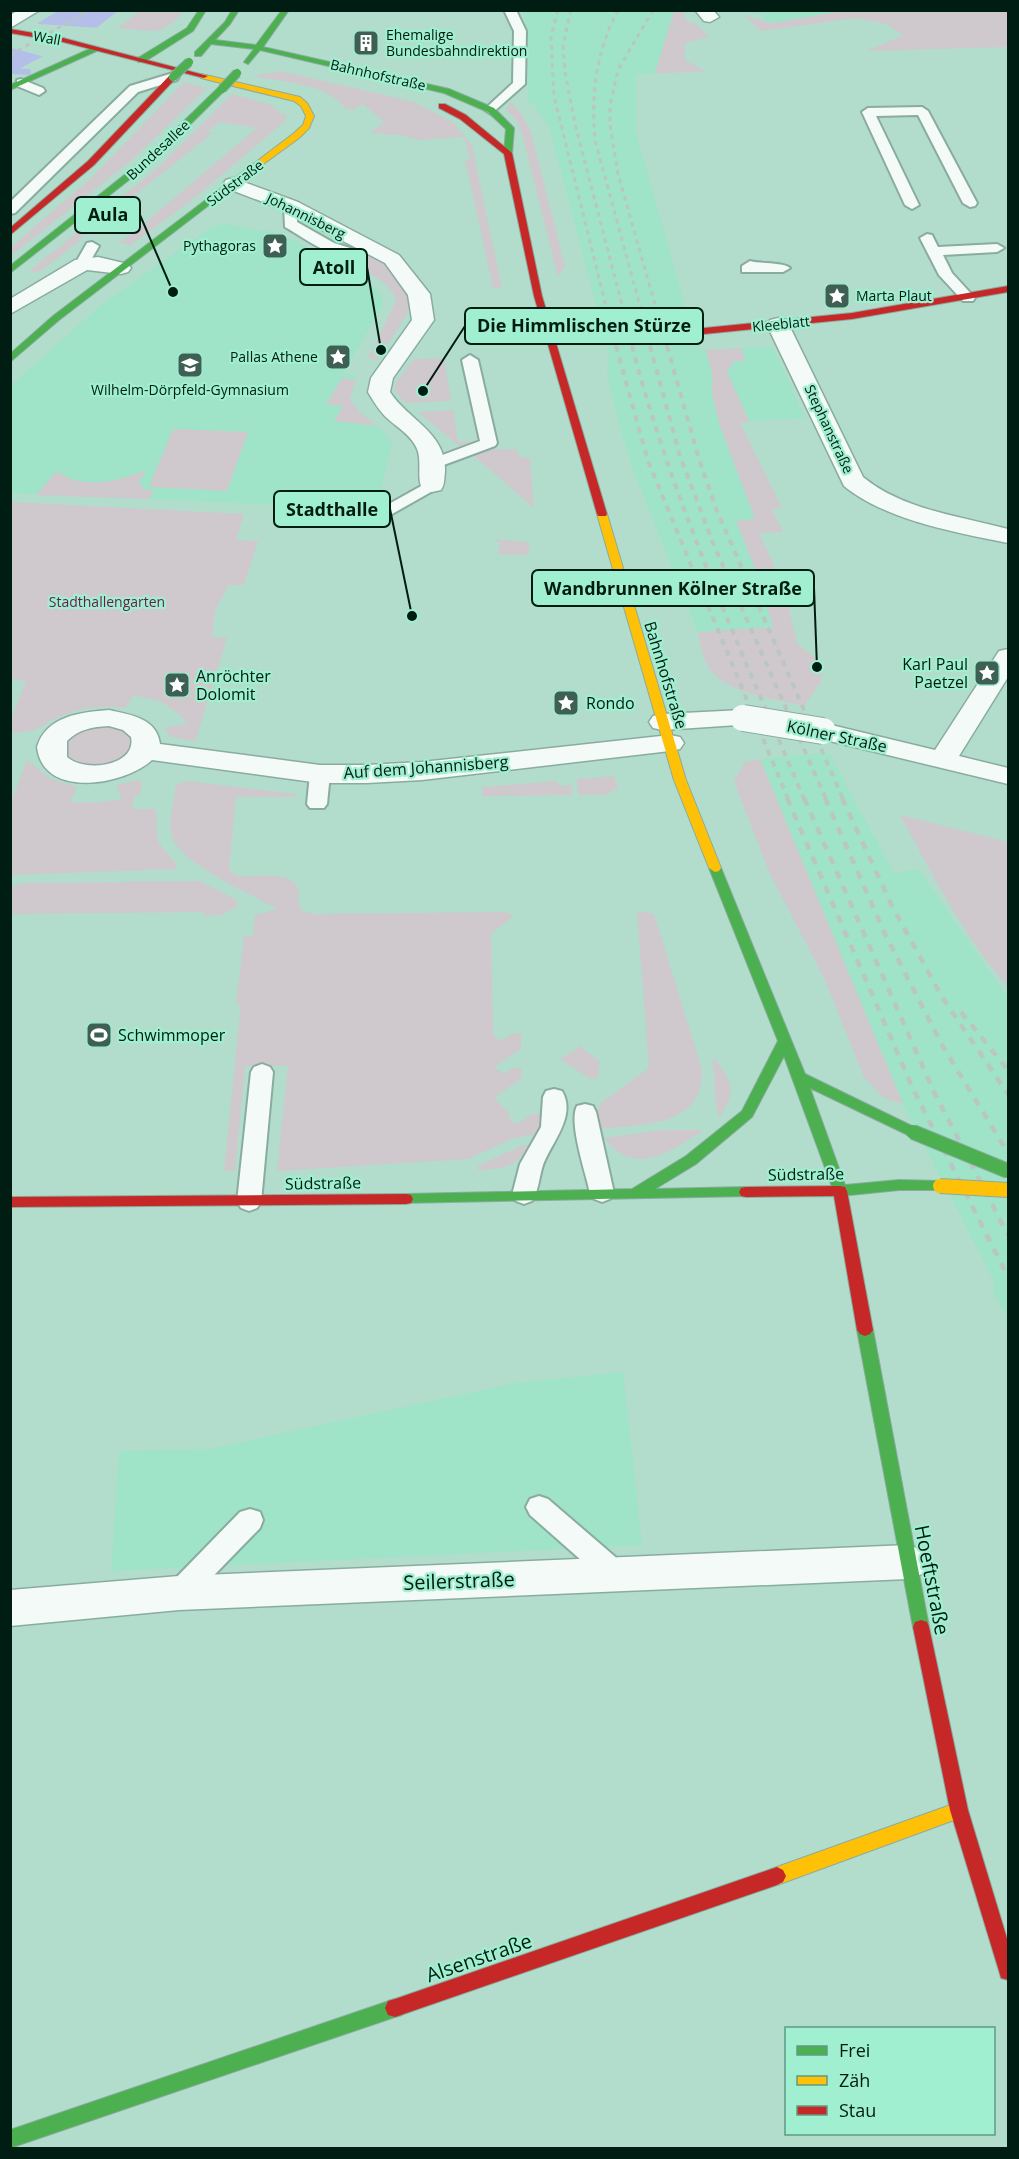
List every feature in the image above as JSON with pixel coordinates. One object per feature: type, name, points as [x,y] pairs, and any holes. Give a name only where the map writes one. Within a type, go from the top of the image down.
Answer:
[{"type":"main road","points":[[141,60],[190,29],[203,10]]},
{"type":"main road","points":[[10,233],[91,163],[173,77],[206,47],[236,10]]},
{"type":"main road","name":"Bundesallee","points":[[10,271],[143,165],[257,53],[286,10]]},
{"type":"main road","name":"Wall","points":[[10,32],[90,47],[141,60]]},
{"type":"main road","points":[[16,86],[90,47]]},
{"type":"main road","name":"Bahnhofstraße","points":[[206,47],[257,53],[446,91],[491,110],[500,116],[510,128],[508,153],[538,296],[666,733],[711,861],[799,1077],[840,1191]]},
{"type":"main road","name":"Bahnhofstraße","points":[[257,53],[439,105],[463,117],[508,153]]},
{"type":"main road","name":"Südstraße","points":[[10,359],[56,318],[308,126],[308,108],[297,99],[141,60]]},
{"type":"main road","name":"Kleeblatt","points":[[550,337],[694,332],[778,325],[968,298],[1008,289]]},
{"type":"main road","points":[[636,1193],[691,1160],[747,1114],[784,1042]]},
{"type":"main road","points":[[799,1077],[913,1132],[1008,1171]]},
{"type":"main road","name":"Südstraße","points":[[10,1202],[249,1202],[602,1193],[840,1191],[899,1185],[1008,1190]]},
{"type":"main road","name":"Hoeftstraße","points":[[840,1191],[908,1562],[959,1810],[1008,1971]]},
{"type":"main road","name":"Alsenstraße","points":[[10,2140],[821,1861],[959,1810]]},
{"type":"street","points":[[10,23],[32,10]]},
{"type":"street","name":"Johannisberg","points":[[233,184],[299,210],[392,259],[419,294],[423,320],[382,378],[379,392],[385,402],[418,430],[434,474]]},
{"type":"street","points":[[10,308],[87,255],[98,263],[121,268]]},
{"type":"street","name":"Stephanstraße","points":[[778,325],[853,481],[859,488],[892,504],[1008,536]]},
{"type":"street","points":[[942,760],[1008,657]]},
{"type":"street","name":"Kölner Straße","points":[[666,733],[743,718],[824,731],[1008,776]]},
{"type":"street","name":"Auf dem Johannisberg","points":[[146,751],[320,774],[422,771],[666,733]]},
{"type":"street","name":"Seilerstraße","points":[[10,1608],[179,1593],[908,1562]]},
{"type":"lane","points":[[491,110],[519,84],[520,31],[510,10]]},
{"type":"lane","points":[[10,210],[134,89],[173,77]]},
{"type":"lane","points":[[16,86],[39,91]]},
{"type":"lane","points":[[912,205],[868,112],[922,111],[970,203]]},
{"type":"lane","points":[[987,236],[1003,253]]},
{"type":"lane","points":[[968,298],[946,275],[930,244],[1003,253]]},
{"type":"lane","points":[[746,266],[783,268]]},
{"type":"lane","points":[[379,514],[434,474],[489,443],[470,360]]},
{"type":"lane","points":[[317,804],[320,774]]},
{"type":"lane","points":[[249,1202],[262,1072]]},
{"type":"lane","points":[[524,1195],[532,1164],[552,1127],[554,1098]]},
{"type":"lane","points":[[585,1112],[602,1193]]},
{"type":"lane","points":[[539,1507],[617,1575]]},
{"type":"lane","points":[[179,1593],[250,1520]]},
{"type":"shaded area","points":[[750,10],[848,11],[772,23],[761,22],[766,14],[749,13]]},
{"type":"shaded area","points":[[523,11],[674,11],[655,73],[636,74],[636,133],[687,313],[700,350],[706,350],[712,373],[712,394],[720,426],[756,520],[737,521],[770,606],[767,607],[773,627],[698,632],[634,472],[620,428],[607,374],[609,354],[550,130],[536,107],[528,101],[527,36]]},
{"type":"shaded area","name":"Wilhelm-Dörpfeld-Gymnasium","points":[[224,224],[273,232],[297,242],[374,287],[381,294],[383,305],[343,373],[357,376],[350,399],[359,411],[386,434],[392,445],[376,509],[11,493],[11,385],[100,306],[210,228]]},
{"type":"shaded area","points":[[773,347],[805,418],[749,421],[727,372],[734,361],[745,360],[741,348]]},
{"type":"shaded area","points":[[829,753],[894,873],[918,869],[1008,998],[1008,1318],[994,1294],[993,1279],[903,1104],[760,759]]},
{"type":"shaded area","points":[[623,1372],[642,1545],[111,1571],[119,1451],[209,1449],[516,1383]]},
{"type":"green space","points":[[848,10],[1008,11],[1008,47],[866,51],[903,36],[887,24],[856,18],[760,31],[745,16],[772,23]]},
{"type":"green space","points":[[139,11],[183,11],[176,20],[162,29],[147,31],[118,28]]},
{"type":"green space","points":[[674,11],[683,11],[687,22],[695,23],[709,37],[685,43],[685,60],[706,72],[655,73]]},
{"type":"green space","points":[[280,71],[414,102],[454,123],[472,146],[502,288],[493,288],[465,160],[470,159],[464,137],[418,140],[400,135],[370,133],[384,122],[363,104],[352,110],[346,109],[338,100],[316,89],[252,76]]},
{"type":"green space","points":[[184,82],[207,88],[132,160],[11,256],[11,247],[92,177]]},
{"type":"green space","points":[[232,94],[272,105],[282,115],[286,114],[286,120],[196,197],[131,245],[116,242],[123,241],[257,128],[220,122],[207,132],[213,133],[78,240],[80,241],[39,272],[29,271],[160,166]]},
{"type":"green space","points":[[511,102],[521,113],[531,132],[565,266],[558,277],[524,141],[517,121],[506,109]]},
{"type":"green space","points":[[358,247],[385,260],[412,295],[408,312],[378,360],[368,358],[396,301],[393,293],[380,280],[334,258]]},
{"type":"green space","points":[[741,348],[745,361],[734,361],[727,372],[749,421],[740,423],[782,508],[772,509],[783,532],[759,533],[792,605],[789,611],[798,645],[816,658],[822,673],[821,681],[804,706],[748,693],[722,680],[705,660],[698,632],[773,627],[767,607],[770,606],[736,521],[755,519],[720,426],[712,394],[712,373],[706,350]]},
{"type":"green space","points":[[444,358],[451,401],[405,403],[395,391],[395,384],[414,359]]},
{"type":"green space","points":[[342,378],[356,380],[350,399],[359,411],[377,426],[334,421],[343,406],[326,404]]},
{"type":"green space","points":[[453,410],[458,442],[477,441],[459,446],[418,412]]},
{"type":"green space","points":[[173,429],[248,432],[227,491],[149,487]]},
{"type":"green space","points":[[516,449],[519,456],[530,458],[534,508],[473,455],[489,450]]},
{"type":"green space","points":[[145,470],[139,484],[146,490],[154,490],[149,499],[36,495],[57,471],[78,481],[100,482],[112,481]]},
{"type":"green space","name":"Stadthallengarten","points":[[10,502],[244,514],[236,540],[258,541],[244,585],[229,585],[215,610],[212,637],[227,638],[195,742],[169,736],[165,728],[187,723],[180,715],[162,702],[134,695],[125,708],[102,707],[79,710],[56,718],[34,730],[11,732],[11,719],[26,681],[11,679]]},
{"type":"green space","points":[[492,539],[527,542],[530,546],[527,555],[498,554],[500,543]]},
{"type":"green space","points":[[93,728],[118,729],[132,737],[131,747],[125,755],[108,765],[97,766],[86,765],[69,757],[66,750],[75,735]]},
{"type":"green space","points":[[760,759],[903,1104],[884,1098],[864,1077],[824,978],[769,872],[734,781],[745,762]]},
{"type":"green space","points":[[27,760],[51,779],[77,787],[70,802],[122,799],[116,785],[139,780],[142,784],[140,795],[135,795],[132,809],[156,809],[158,842],[176,864],[176,869],[11,875],[11,802]]},
{"type":"green space","points":[[614,776],[618,788],[605,795],[578,795],[577,779]]},
{"type":"green space","points":[[186,781],[295,794],[298,797],[236,797],[229,868],[234,875],[275,876],[290,880],[297,887],[302,911],[314,914],[505,912],[514,916],[491,933],[493,1035],[501,1041],[511,1034],[521,1033],[521,1049],[494,1067],[504,1074],[512,1068],[521,1068],[522,1078],[494,1098],[511,1115],[508,1118],[517,1124],[532,1114],[540,1114],[542,1120],[536,1134],[514,1138],[468,1159],[277,1171],[288,1066],[245,1066],[235,1171],[224,1171],[241,1005],[236,1004],[244,936],[253,936],[255,915],[278,909],[218,877],[188,857],[177,846],[171,830],[172,810],[176,785]]},
{"type":"green space","points":[[557,781],[559,786],[572,785],[572,795],[482,796],[482,787]]},
{"type":"green space","points":[[900,815],[1008,842],[1008,987],[963,926]]},
{"type":"green space","points":[[200,881],[237,900],[238,906],[222,915],[204,916],[204,912],[11,914],[11,887],[24,883]]},
{"type":"green space","points":[[637,911],[654,914],[702,1069],[700,1088],[693,1103],[682,1113],[651,1123],[599,1129],[596,1114],[601,1103],[649,1068]]},
{"type":"green space","points":[[580,1046],[600,1062],[597,1079],[590,1079],[560,1059]]},
{"type":"green space","points":[[712,1060],[716,1060],[722,1069],[731,1089],[728,1101],[719,1118],[716,1103]]},
{"type":"green space","points":[[660,1130],[704,1130],[666,1153],[640,1159],[628,1157],[616,1150],[604,1138]]},
{"type":"green space","points":[[529,1145],[519,1159],[508,1166],[478,1170],[478,1166],[521,1146]]},
{"type":"water","points":[[58,11],[118,11],[96,28],[11,73],[11,39]]},
{"type":"pier","points":[[36,22],[38,24],[101,28],[49,58],[11,48],[10,35]]},
{"type":"waterway","points":[[14,71],[28,72]]},
{"type":"railway","points":[[10,55],[90,10]]},
{"type":"railway","points":[[558,10],[551,37],[554,96],[616,347]]},
{"type":"railway","points":[[571,10],[563,45],[565,72],[575,124],[633,347]]},
{"type":"railway","points":[[618,10],[605,41],[597,73],[594,106],[595,140],[651,347]]},
{"type":"railway","points":[[653,10],[618,70],[610,105],[610,125],[618,174],[667,347]]},
{"type":"railway","points":[[616,346],[648,461],[788,799]]},
{"type":"railway","points":[[632,346],[667,462],[688,519],[804,799]]},
{"type":"railway","points":[[650,346],[680,456],[713,543],[826,799]]},
{"type":"railway","points":[[667,346],[699,459],[717,511],[843,799]]},
{"type":"railway","points":[[787,798],[913,1089],[1008,1277]]},
{"type":"railway","points":[[804,798],[934,1092],[1008,1235]]},
{"type":"railway","points":[[825,798],[885,934],[942,1045],[1008,1153]]},
{"type":"railway","points":[[842,798],[892,906],[942,997],[1008,1094]]},
{"type":"railway","points":[[961,1012],[1008,1070]]},
{"type":"traffic: fast","points":[[141,60],[190,29],[203,10]]},
{"type":"traffic: fast","points":[[198,54],[228,23],[236,10]]},
{"type":"traffic: fast","points":[[248,62],[286,10]]},
{"type":"traffic: fast","points":[[211,42],[260,48],[446,91],[491,110],[510,128],[508,153]]},
{"type":"traffic: fast","points":[[10,88],[97,49]]},
{"type":"traffic: fast","points":[[173,77],[189,62]]},
{"type":"traffic: fast","points":[[222,89],[237,73]]},
{"type":"traffic: fast","points":[[10,271],[150,159],[222,89]]},
{"type":"traffic: fast","points":[[10,359],[56,318],[218,195]]},
{"type":"traffic: fast","points":[[602,335],[694,332]]},
{"type":"traffic: fast","points":[[715,868],[799,1077],[840,1191],[899,1185],[940,1186]]},
{"type":"traffic: fast","points":[[637,1193],[691,1160],[747,1114],[784,1042]]},
{"type":"traffic: fast","points":[[799,1077],[913,1132]]},
{"type":"traffic: fast","points":[[913,1132],[1008,1171]]},
{"type":"traffic: fast","points":[[406,1199],[746,1192]]},
{"type":"traffic: fast","points":[[865,1330],[921,1627]]},
{"type":"traffic: fast","points":[[10,2140],[395,2008]]},
{"type":"traffic: slow","points":[[204,76],[297,99],[304,105],[310,116],[306,126],[296,136],[218,195]]},
{"type":"traffic: slow","points":[[550,337],[602,335]]},
{"type":"traffic: slow","points":[[602,514],[680,780],[715,868]]},
{"type":"traffic: slow","points":[[940,1186],[1008,1190]]},
{"type":"traffic: slow","points":[[777,1876],[959,1810]]},
{"type":"traffic: jam","points":[[10,31],[63,40],[204,76]]},
{"type":"traffic: jam","points":[[10,233],[91,163],[173,77]]},
{"type":"traffic: jam","points":[[442,106],[463,117],[508,153]]},
{"type":"traffic: jam","points":[[508,153],[538,296],[602,514]]},
{"type":"traffic: jam","points":[[694,332],[852,316],[1008,289]]},
{"type":"traffic: jam","points":[[746,1192],[840,1191],[865,1330]]},
{"type":"traffic: jam","points":[[10,1202],[406,1199]]},
{"type":"traffic: jam","points":[[921,1627],[959,1810],[1008,1971]]},
{"type":"traffic: jam","points":[[395,2008],[777,1876]]},
{"type":"place","name":"Ehemalige Bundesbahndirektion","points":[[366,43]]},
{"type":"place","name":"Pythagoras","points":[[275,246]]},
{"type":"place","name":"Aula","points":[[173,292]]},
{"type":"place","name":"Marta Plaut","points":[[837,296]]},
{"type":"place","name":"Atoll","points":[[381,350]]},
{"type":"place","name":"Pallas Athene","points":[[338,357]]},
{"type":"place","name":"Wilhelm-Dörpfeld-Gymnasium","points":[[190,365]]},
{"type":"place","name":"Die Himmlischen Stürze","points":[[423,391]]},
{"type":"place","name":"Stadthalle","points":[[412,616]]},
{"type":"place","name":"Wandbrunnen Kölner Straße","points":[[817,667]]},
{"type":"place","name":"Karl Paul Paetzel","points":[[987,673]]},
{"type":"place","name":"Anröchter Dolomit","points":[[177,685]]},
{"type":"place","name":"Rondo","points":[[566,703]]},
{"type":"place","name":"Schwimmoper","points":[[99,1035]]}]
